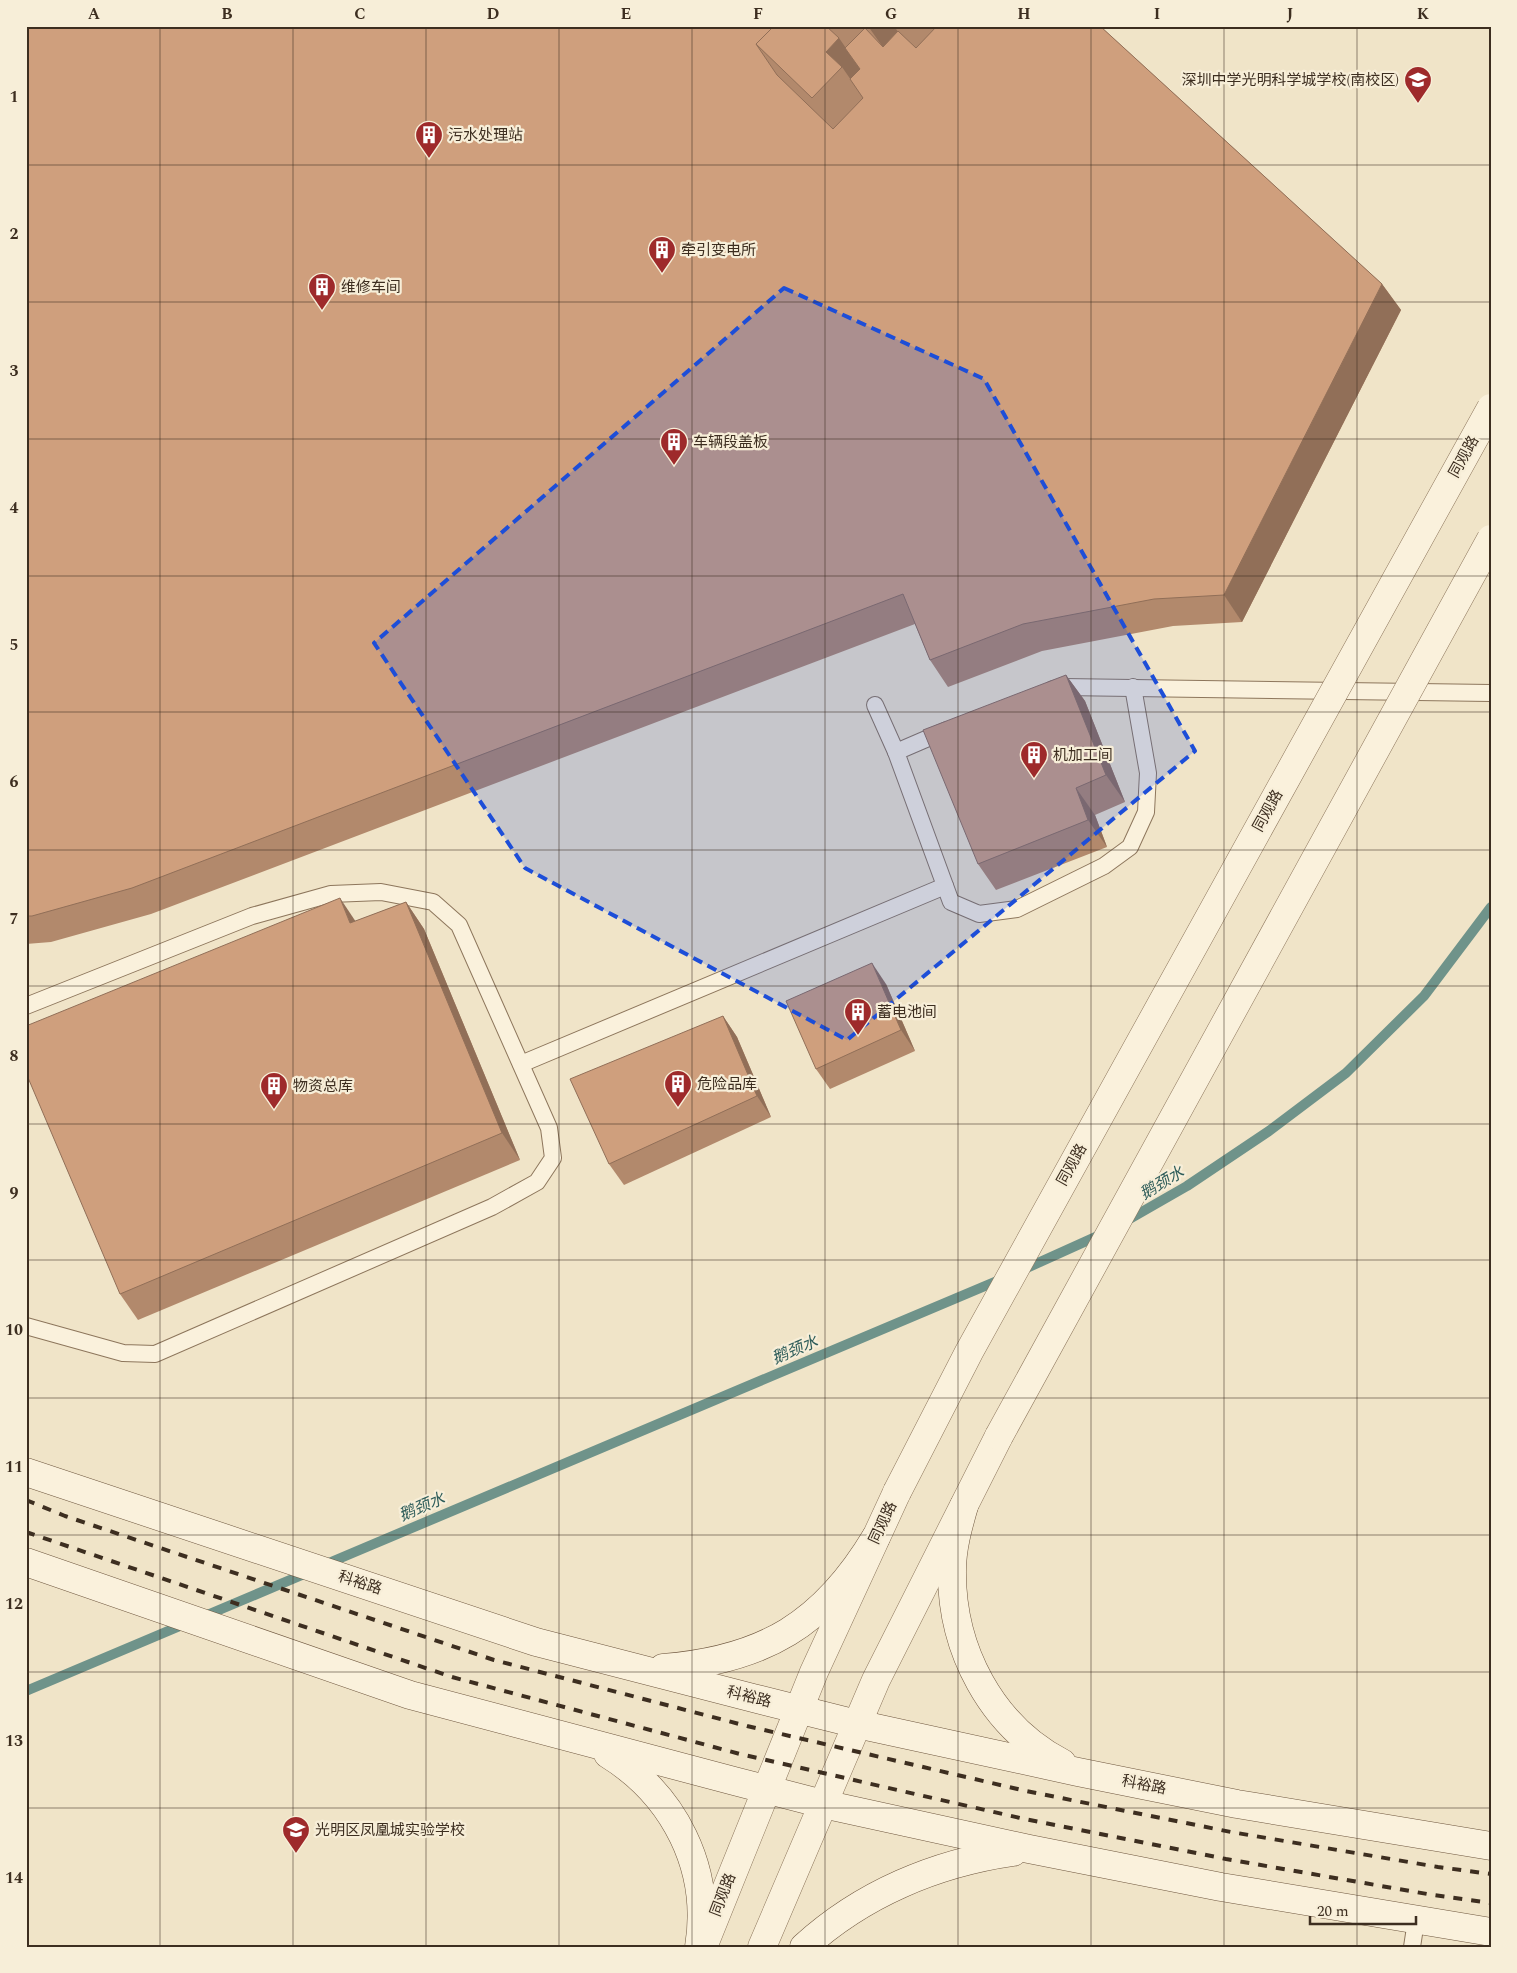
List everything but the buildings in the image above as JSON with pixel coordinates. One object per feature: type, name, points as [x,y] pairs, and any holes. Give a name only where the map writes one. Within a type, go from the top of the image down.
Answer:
[{"type":"main road","name":"同观路","points":[[703,1947],[814,1672],[897,1492],[969,1352],[1491,408]]},
{"type":"main road","points":[[762,1947],[876,1680],[999,1436],[1491,539]]},
{"type":"main road","name":"科裕路","points":[[26,1472],[536,1642],[799,1710],[1078,1772],[1237,1804],[1491,1846]]},
{"type":"main road","points":[[964,1506],[956,1537],[952,1569],[953,1601],[958,1632],[969,1662],[984,1690],[1002,1716],[1025,1738],[1050,1757],[1078,1772]]},
{"type":"main road","points":[[630,1666],[662,1668],[695,1666],[727,1659],[758,1648],[780,1637],[815,1614],[839,1591],[859,1565],[876,1537]]},
{"type":"main road","points":[[26,1562],[410,1695],[823,1804],[1030,1849],[1221,1887],[1414,1934],[1491,1932]]},
{"type":"main road","points":[[581,1741],[609,1754],[634,1772],[656,1793],[674,1817],[688,1844],[697,1874],[702,1904],[699,1947]]},
{"type":"main road","points":[[804,1947],[817,1935],[855,1908],[896,1886],[939,1868],[984,1856],[1030,1849]]},
{"type":"lane","points":[[1036,694],[1063,687],[1491,693]]},
{"type":"lane","points":[[875,705],[896,752],[951,902],[979,914],[1017,909],[1104,866],[1130,847],[1146,812],[1148,773],[1133,687]]},
{"type":"lane","points":[[896,752],[958,726]]},
{"type":"lane","points":[[521,1064],[945,886]]},
{"type":"lane","points":[[26,1006],[252,916],[331,894],[381,892],[433,902],[459,925],[549,1128],[553,1158],[537,1182],[492,1207],[155,1354],[123,1353],[26,1326]]},
{"type":"highlighted area","points":[[784,288],[984,379],[1195,751],[847,1040],[525,868],[374,643]]},
{"type":"waterway","name":"鹅颈水","points":[[1126,1221],[1187,1186],[1269,1131],[1346,1073],[1424,996],[1491,907]]},
{"type":"waterway","name":"鹅颈水","points":[[1020,1271],[1102,1234]]},
{"type":"waterway","name":"鹅颈水","points":[[324,1565],[1004,1278]]},
{"type":"waterway","name":"鹅颈水","points":[[200,1618],[309,1572]]},
{"type":"waterway","name":"鹅颈水","points":[[26,1691],[187,1623]]},
{"type":"railway","points":[[26,1500],[65,1516],[494,1660],[747,1726],[1026,1791],[1231,1832],[1438,1867],[1491,1874]]},
{"type":"railway","points":[[26,1532],[452,1677],[740,1754],[1020,1818],[1226,1859],[1433,1895],[1491,1903]]},
{"type":"place","name":"深圳中学光明科学城学校(南校区)","points":[[1418,104]]},
{"type":"place","name":"污水处理站","points":[[429,159]]},
{"type":"place","name":"牵引变电所","points":[[662,274]]},
{"type":"place","name":"维修车间","points":[[322,311]]},
{"type":"place","name":"车辆段盖板","points":[[674,466]]},
{"type":"place","name":"机加工间","points":[[1034,779]]},
{"type":"place","name":"蓄电池间","points":[[858,1036]]},
{"type":"place","name":"危险品库","points":[[678,1108]]},
{"type":"place","name":"物资总库","points":[[274,1110]]},
{"type":"place","name":"光明区凤凰城实验学校","points":[[296,1854]]}]
